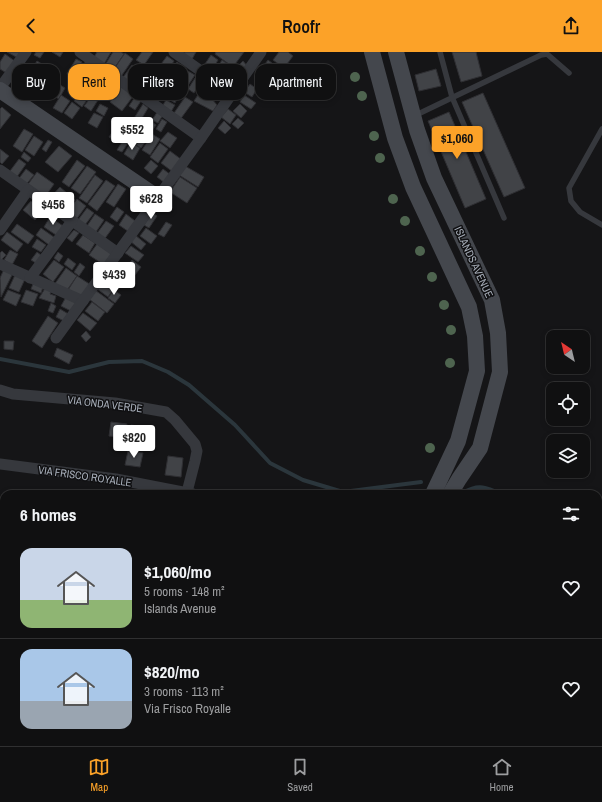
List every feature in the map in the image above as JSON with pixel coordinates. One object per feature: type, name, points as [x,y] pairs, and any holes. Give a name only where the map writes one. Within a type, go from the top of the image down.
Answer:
[{"type":"street","points":[[26,52],[0,89],[157,197]]},
{"type":"street","points":[[80,52],[201,138]]},
{"type":"street","points":[[174,52],[196,68]]},
{"type":"street","points":[[247,72],[261,52]]},
{"type":"street","name":"ISLANDS AVENUE","points":[[372,52],[395,138],[412,187],[470,307],[477,371],[458,441],[435,490]]},
{"type":"street","name":"ISLANDS AVENUE","points":[[396,52],[417,130],[434,178],[492,300],[498,333],[500,372],[480,448],[452,490]]},
{"type":"street","points":[[56,338],[227,100]]},
{"type":"street","points":[[0,170],[118,253]]},
{"type":"street","points":[[0,230],[28,190]]},
{"type":"street","points":[[30,278],[72,221]]},
{"type":"street","points":[[0,264],[83,301]]},
{"type":"street","name":"VIA ONDA VERDE","points":[[0,390],[13,394],[115,404],[166,412],[176,420],[195,444],[197,451],[190,490]]},
{"type":"street","name":"VIA FRISCO ROYALLE","points":[[0,464],[116,479],[174,490]]},
{"type":"lane","points":[[440,52],[452,97],[504,218]]},
{"type":"lane","points":[[414,116],[541,54],[547,54],[569,73]]},
{"type":"lane","points":[[602,129],[569,188],[571,201],[580,212],[602,225]]},
{"type":"building","points":[[7,52],[21,52],[18,58]]},
{"type":"building","points":[[36,52],[44,52],[40,58],[34,55]]},
{"type":"building","points":[[52,52],[63,52],[60,57]]},
{"type":"building","points":[[97,52],[111,52],[104,64],[100,64],[93,59]]},
{"type":"building","points":[[113,52],[121,52],[124,54],[117,64],[106,64]]},
{"type":"building","points":[[142,52],[153,52],[145,64],[136,60]]},
{"type":"building","points":[[185,52],[196,52],[191,61],[182,56]]},
{"type":"building","points":[[216,52],[244,52],[235,64],[229,64],[215,54]]},
{"type":"building","points":[[279,52],[288,52],[293,56],[287,64],[278,64],[273,60]]},
{"type":"building","points":[[452,52],[476,52],[482,76],[461,82]]},
{"type":"building","points":[[125,53],[133,59],[128,64],[120,78],[120,64],[117,64]]},
{"type":"building","points":[[5,54],[16,62],[12,64],[12,68],[8,74],[0,69],[0,62]]},
{"type":"building","points":[[211,55],[218,60],[216,64],[205,64]]},
{"type":"building","points":[[167,56],[174,61],[172,64],[161,64]]},
{"type":"building","points":[[76,59],[82,62],[81,64],[73,64]]},
{"type":"building","points":[[222,60],[228,64],[220,64]]},
{"type":"building","points":[[268,60],[273,64],[265,64]]},
{"type":"building","points":[[37,61],[42,64],[35,64]]},
{"type":"building","points":[[436,69],[441,86],[419,91],[415,75]]},
{"type":"building","points":[[128,70],[127,84],[121,80]]},
{"type":"building","points":[[188,71],[195,75],[188,86]]},
{"type":"building","points":[[196,79],[196,90],[194,93],[188,89]]},
{"type":"building","points":[[250,84],[255,88],[255,92],[252,97],[247,94],[247,88]]},
{"type":"building","points":[[60,85],[65,88],[60,97]]},
{"type":"building","points":[[121,86],[128,91],[128,100],[130,100],[122,111],[110,102],[111,100],[120,100]]},
{"type":"building","points":[[483,93],[525,188],[504,197],[462,102]]},
{"type":"building","points":[[61,95],[70,101],[62,113],[53,108],[58,100],[60,100]]},
{"type":"building","points":[[247,97],[256,103],[251,109],[240,102],[241,100],[247,100]]},
{"type":"building","points":[[196,98],[196,100],[213,100],[217,105],[213,111],[194,101]]},
{"type":"building","points":[[188,99],[193,102],[179,121],[172,116],[183,100]]},
{"type":"building","points":[[75,100],[87,100],[82,107]]},
{"type":"building","points":[[89,100],[98,100],[91,111],[84,106]]},
{"type":"building","points":[[133,100],[141,101],[135,110],[129,106]]},
{"type":"building","points":[[166,100],[175,105],[169,115],[160,110]]},
{"type":"building","points":[[72,102],[80,108],[72,119],[64,113]]},
{"type":"building","points":[[100,104],[108,108],[104,116],[96,111]]},
{"type":"building","points":[[143,104],[148,108],[139,123],[133,120]]},
{"type":"building","points":[[240,104],[247,111],[241,118],[233,111]]},
{"type":"building","points":[[2,107],[11,115],[0,129],[0,109]]},
{"type":"building","points":[[228,109],[236,115],[230,124],[221,117]]},
{"type":"building","points":[[158,111],[163,115],[158,123],[152,120]]},
{"type":"building","points":[[449,112],[486,199],[465,208],[428,121]]},
{"type":"building","points":[[94,113],[103,117],[97,128],[88,123]]},
{"type":"building","points":[[123,118],[130,122],[124,132],[117,127]]},
{"type":"building","points":[[238,118],[244,123],[238,129],[232,124]]},
{"type":"building","points":[[148,119],[156,125],[151,132],[142,126]]},
{"type":"building","points":[[162,119],[167,122],[161,132],[156,129]]},
{"type":"building","points":[[224,121],[231,128],[225,134],[218,128]]},
{"type":"building","points":[[115,128],[123,133],[117,142],[109,137]]},
{"type":"building","points":[[24,129],[33,134],[22,152],[13,146]]},
{"type":"building","points":[[146,131],[151,135],[141,148],[136,145]]},
{"type":"building","points":[[168,132],[177,138],[170,148],[160,141]]},
{"type":"building","points":[[152,134],[160,139],[150,155],[142,150]]},
{"type":"building","points":[[34,136],[43,142],[34,156],[25,150]]},
{"type":"building","points":[[125,137],[130,140],[122,152],[117,150]]},
{"type":"building","points":[[48,140],[52,142],[46,152],[42,149]]},
{"type":"building","points":[[131,142],[140,148],[133,160],[124,154]]},
{"type":"building","points":[[160,143],[168,149],[158,163],[150,157]]},
{"type":"building","points":[[59,146],[72,156],[58,172],[45,162]]},
{"type":"building","points":[[0,149],[9,156],[2,164],[0,162]]},
{"type":"building","points":[[170,151],[182,160],[173,172],[161,163]]},
{"type":"building","points":[[24,152],[31,158],[28,162],[21,157]]},
{"type":"building","points":[[19,159],[26,164],[14,181],[7,175]]},
{"type":"building","points":[[77,160],[85,166],[69,187],[62,182]]},
{"type":"building","points":[[151,160],[158,166],[151,174],[144,168]]},
{"type":"building","points":[[87,166],[96,172],[80,194],[71,188]]},
{"type":"building","points":[[185,166],[204,177],[198,187],[179,175]]},
{"type":"building","points":[[26,169],[34,175],[24,187],[17,181]]},
{"type":"building","points":[[163,169],[171,175],[165,183],[157,177]]},
{"type":"building","points":[[37,172],[54,184],[43,200],[26,187]]},
{"type":"building","points":[[95,175],[103,181],[87,203],[79,198]]},
{"type":"building","points":[[180,177],[197,188],[187,203],[170,192]]},
{"type":"building","points":[[106,180],[115,186],[97,211],[88,204]]},
{"type":"building","points":[[118,184],[126,189],[114,207],[106,202]]},
{"type":"building","points":[[60,187],[75,200],[63,214],[47,201]]},
{"type":"building","points":[[77,199],[86,206],[73,224],[64,217]]},
{"type":"building","points":[[31,201],[43,211],[35,220],[23,210]]},
{"type":"building","points":[[117,207],[124,212],[117,222],[110,217]]},
{"type":"building","points":[[87,208],[94,213],[82,229],[75,224]]},
{"type":"building","points":[[152,212],[157,216],[149,228],[144,225]]},
{"type":"building","points":[[95,214],[104,220],[94,235],[85,229]]},
{"type":"building","points":[[126,214],[139,224],[132,234],[119,225]]},
{"type":"building","points":[[50,217],[63,226],[56,235],[44,227]]},
{"type":"building","points":[[106,221],[114,226],[103,241],[95,236]]},
{"type":"building","points":[[166,222],[172,225],[164,237],[158,234]]},
{"type":"building","points":[[17,224],[34,236],[28,244],[11,232]]},
{"type":"building","points":[[41,228],[58,240],[53,248],[36,235]]},
{"type":"building","points":[[146,228],[157,236],[151,244],[140,236]]},
{"type":"building","points":[[74,230],[79,233],[72,242],[67,238]]},
{"type":"building","points":[[7,232],[23,244],[17,252],[1,240]]},
{"type":"building","points":[[83,235],[95,243],[89,253],[76,244]]},
{"type":"building","points":[[135,235],[146,244],[141,250],[130,241]]},
{"type":"building","points":[[37,239],[46,245],[41,252],[32,247]]},
{"type":"building","points":[[97,244],[112,254],[104,265],[89,255]]},
{"type":"building","points":[[131,246],[144,255],[138,262],[125,253]]},
{"type":"building","points":[[10,250],[18,254],[12,265],[4,260]]},
{"type":"building","points":[[2,251],[6,255],[1,260],[0,253]]},
{"type":"building","points":[[37,252],[45,258],[39,265],[31,260]]},
{"type":"building","points":[[58,252],[63,256],[59,262],[54,258]]},
{"type":"building","points":[[68,258],[76,264],[72,270],[64,264]]},
{"type":"building","points":[[54,260],[64,267],[53,282],[43,274]]},
{"type":"building","points":[[132,260],[141,267],[135,275],[125,269]]},
{"type":"building","points":[[80,263],[85,267],[79,276],[74,272]]},
{"type":"building","points":[[114,264],[119,267],[114,274],[109,271]]},
{"type":"building","points":[[121,267],[130,274],[125,282],[115,275]]},
{"type":"building","points":[[66,268],[77,276],[65,293],[54,285]]},
{"type":"building","points":[[4,269],[13,273],[1,297],[0,278]]},
{"type":"building","points":[[15,275],[25,279],[19,292],[9,288]]},
{"type":"building","points":[[77,276],[91,285],[82,299],[68,290]]},
{"type":"building","points":[[115,278],[122,282],[117,289],[111,285]]},
{"type":"building","points":[[102,281],[113,290],[108,297],[96,288]]},
{"type":"building","points":[[33,284],[43,287],[41,293],[31,289]]},
{"type":"building","points":[[46,287],[52,290],[50,294],[56,296],[54,303],[39,298]]},
{"type":"building","points":[[8,290],[21,295],[16,306],[3,300]]},
{"type":"building","points":[[26,290],[38,294],[33,306],[21,302]]},
{"type":"building","points":[[95,290],[114,304],[107,313],[89,299]]},
{"type":"building","points":[[114,290],[121,295],[115,303],[108,298]]},
{"type":"building","points":[[66,297],[78,303],[73,312],[61,306]]},
{"type":"building","points":[[92,302],[105,312],[98,321],[85,311]]},
{"type":"building","points":[[51,303],[56,306],[53,313],[48,311]]},
{"type":"building","points":[[60,309],[70,315],[66,322],[56,317]]},
{"type":"building","points":[[83,313],[97,323],[90,331],[77,320]]},
{"type":"building","points":[[48,316],[58,323],[42,348],[32,341]]},
{"type":"building","points":[[86,331],[91,337],[86,342],[81,336]]},
{"type":"building","points":[[4,341],[14,341],[13,350],[4,349]]},
{"type":"building","points":[[57,348],[73,355],[69,364],[54,356]]},
{"type":"building","points":[[111,422],[127,424],[125,438],[109,436]]},
{"type":"building","points":[[131,425],[146,427],[144,441],[129,439]]},
{"type":"building","points":[[128,451],[143,453],[140,467],[125,465]]},
{"type":"building","points":[[168,456],[183,458],[181,477],[165,475]]},
{"type":"waterway","points":[[0,359],[69,372],[109,362],[142,361],[168,372],[189,385],[235,425],[270,463],[303,480],[336,490]]},
{"type":"waterway","points":[[359,490],[421,482]]},
{"type":"waterway","points":[[469,490],[478,487],[492,490]]}]
